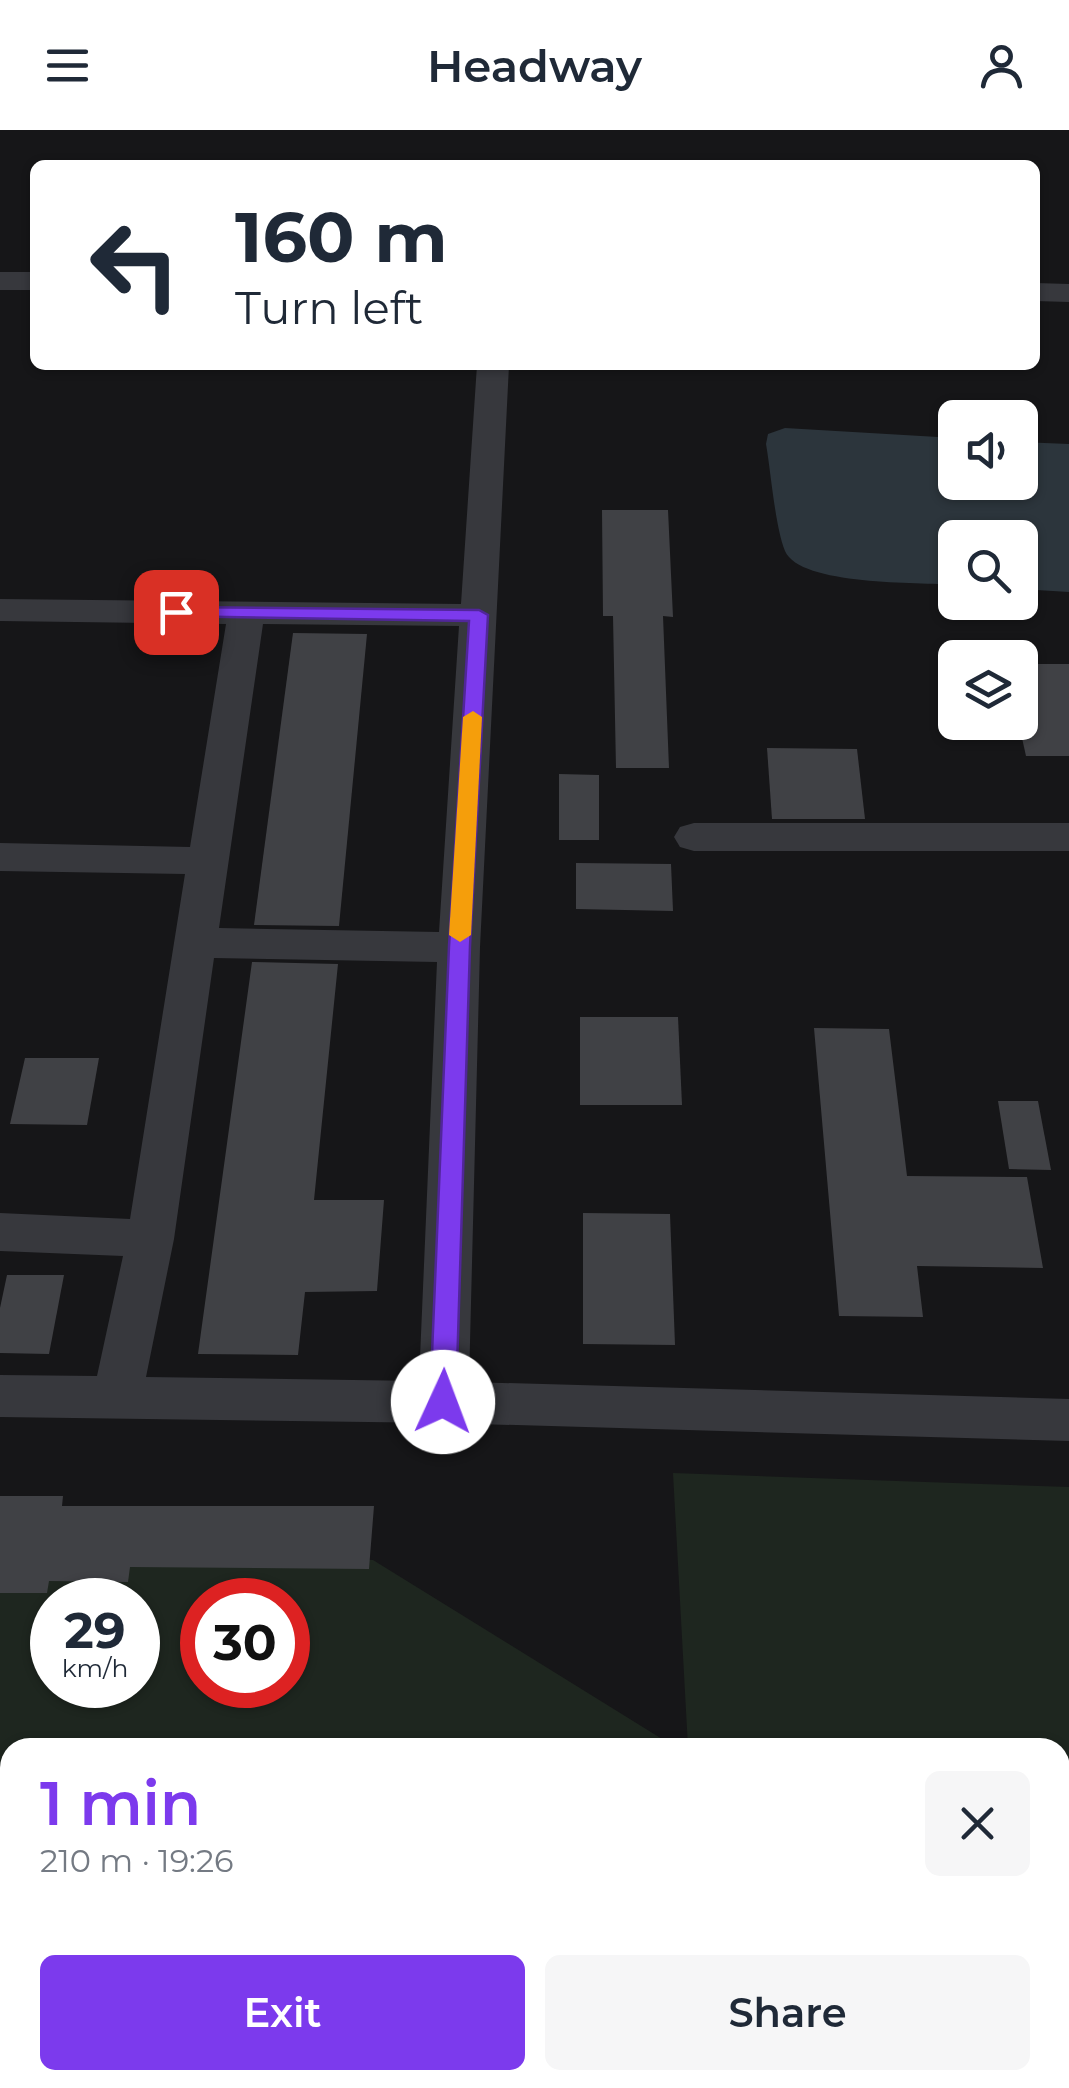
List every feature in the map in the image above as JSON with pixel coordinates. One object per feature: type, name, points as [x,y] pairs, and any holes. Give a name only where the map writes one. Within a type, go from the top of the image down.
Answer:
[{"type":"street","points":[[0,281],[30,281]]},
{"type":"street","points":[[1040,292],[1069,293]]},
{"type":"street","points":[[443,1402],[459,946],[494,370]]},
{"type":"street","points":[[0,610],[479,615]]},
{"type":"street","points":[[118,1399],[150,1239],[246,613]]},
{"type":"street","points":[[694,836],[1069,837]]},
{"type":"street","points":[[0,857],[208,860]]},
{"type":"street","points":[[196,944],[459,946]]},
{"type":"street","points":[[0,1232],[150,1239]]},
{"type":"street","points":[[0,1396],[443,1402],[1069,1420]]},
{"type":"shaded area","points":[[785,428],[938,437],[938,500],[1038,500],[1038,443],[1069,444],[1069,592],[1038,590],[1038,520],[938,520],[938,584],[836,576],[795,562],[785,551],[776,514],[768,434]]},
{"type":"shaded area","points":[[673,1473],[1069,1487],[1069,1738],[688,1738]]},
{"type":"shaded area","points":[[0,1541],[373,1560],[660,1738],[0,1738]]},
{"type":"building","points":[[602,510],[668,510],[673,617],[663,616],[669,768],[616,768],[613,616],[603,616]]},
{"type":"building","points":[[293,633],[367,634],[339,926],[254,925]]},
{"type":"building","points":[[1038,664],[1069,664],[1069,756],[1026,756],[1022,740],[1038,740]]},
{"type":"building","points":[[767,748],[857,749],[865,819],[772,819]]},
{"type":"building","points":[[559,774],[599,775],[599,840],[559,840]]},
{"type":"building","points":[[576,863],[671,864],[673,911],[576,909]]},
{"type":"building","points":[[252,962],[338,964],[314,1200],[384,1200],[377,1291],[305,1292],[298,1355],[198,1354]]},
{"type":"building","points":[[580,1017],[678,1017],[682,1105],[580,1105]]},
{"type":"building","points":[[814,1028],[889,1029],[907,1176],[1027,1177],[1043,1268],[917,1266],[923,1317],[839,1316]]},
{"type":"building","points":[[25,1058],[99,1058],[87,1125],[10,1124]]},
{"type":"building","points":[[998,1101],[1038,1101],[1051,1170],[1009,1169]]},
{"type":"building","points":[[583,1213],[670,1214],[675,1345],[583,1344]]},
{"type":"building","points":[[7,1275],[64,1275],[49,1354],[0,1353],[0,1308]]},
{"type":"building","points":[[0,1496],[63,1496],[62,1506],[374,1506],[369,1569],[130,1567],[129,1578],[30,1578],[30,1593],[0,1593]]},
{"type":"slow traffic","points":[[460,935],[473,717]]},
{"type":"route","points":[[176,612],[479,615],[459,946],[443,1402]]}]
